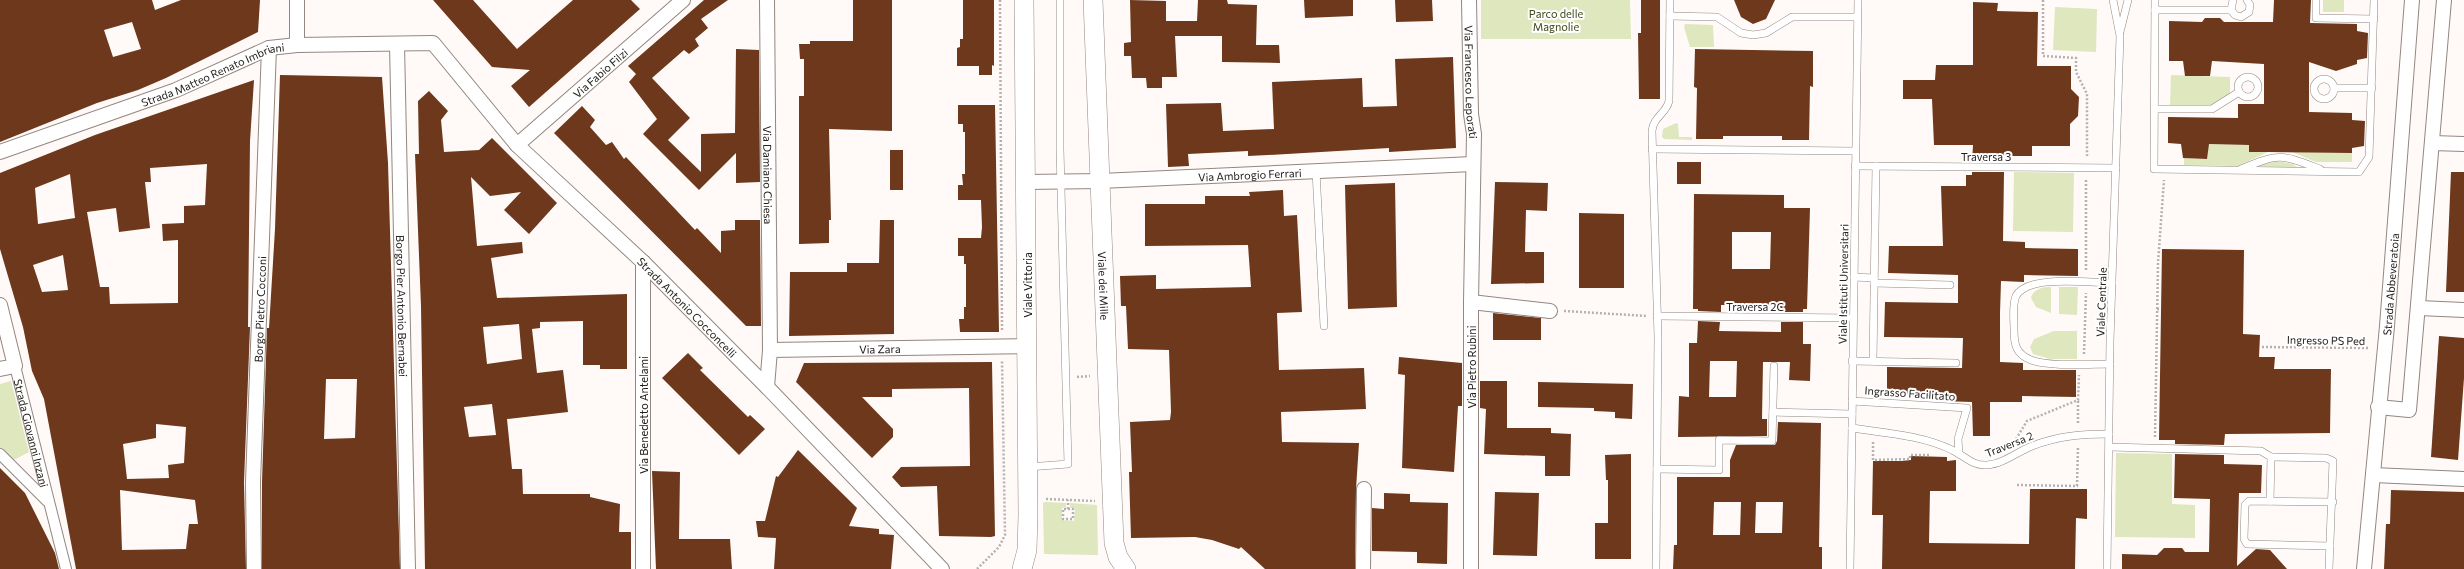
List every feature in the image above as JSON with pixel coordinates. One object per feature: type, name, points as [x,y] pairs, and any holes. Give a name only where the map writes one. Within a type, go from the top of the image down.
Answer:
[{"type":"main road","name":"Viale Vittoria","points":[[1022,569],[1028,534],[1024,0]]},
{"type":"main road","name":"Viale dei Mille","points":[[1093,0],[1114,543],[1118,557],[1126,569]]},
{"type":"street","points":[[297,0],[297,45]]},
{"type":"street","name":"Via Fabio Filzi","points":[[517,145],[683,0]]},
{"type":"street","name":"Via Damiano Chiesa","points":[[768,0],[770,350]]},
{"type":"street","name":"Via Francesco Leporati","points":[[1470,0],[1473,164]]},
{"type":"street","name":"Strada Abbeveratoia","points":[[2364,569],[2378,407],[2385,349],[2412,0]]},
{"type":"street","points":[[2378,407],[2409,410],[2419,308],[2444,0]]},
{"type":"street","name":"Strada Matteo Renato Imbriani","points":[[0,152],[176,90],[269,48],[297,45],[434,43]]},
{"type":"street","name":"Strada Antonio Cocconcelli","points":[[434,43],[517,145],[642,262],[767,387],[942,569]]},
{"type":"street","name":"Borgo Pier Antonio Bernabei","points":[[397,44],[408,569]]},
{"type":"street","name":"Borgo Pietro Cocconi","points":[[254,569],[253,482],[269,48]]},
{"type":"street","points":[[2432,143],[2464,144]]},
{"type":"street","name":"Via Ambrogio Ferrari","points":[[1026,182],[1100,181],[1473,164]]},
{"type":"street","name":"Via Pietro Rubini","points":[[1471,569],[1471,302],[1473,164]]},
{"type":"street","name":"Via Benedetto Antelami","points":[[642,262],[643,569]]},
{"type":"street","points":[[1471,302],[1550,311]]},
{"type":"street","name":"Strada Giovanni Inzani","points":[[0,305],[47,501],[66,569]]},
{"type":"street","points":[[2419,308],[2464,310]]},
{"type":"street","name":"Via Zara","points":[[770,350],[1027,346]]},
{"type":"street","points":[[767,387],[770,350]]},
{"type":"street","name":"Strada Giovanni Inzani","points":[[0,369],[15,366]]},
{"type":"street","name":"Strada Giovanni Inzani","points":[[0,454],[47,501]]},
{"type":"street","points":[[2373,475],[2464,480]]},
{"type":"street","points":[[1363,569],[1364,489]]},
{"type":"lane","points":[[1028,467],[1068,464],[1061,181],[1060,0]]},
{"type":"lane","points":[[1656,569],[1658,316],[1652,149],[1653,124],[1669,104],[1670,0]]},
{"type":"lane","name":"Viale Istituti Universitari","points":[[1850,569],[1858,0]]},
{"type":"lane","points":[[2113,0],[2120,36]]},
{"type":"lane","points":[[2120,36],[2128,0]]},
{"type":"lane","points":[[2155,0],[2156,109],[2154,169],[2359,172],[2369,157],[2374,0]]},
{"type":"lane","points":[[2231,10],[2233,0]]},
{"type":"lane","points":[[2155,10],[2231,10],[2238,17],[2247,14],[2250,8],[2247,0]]},
{"type":"lane","points":[[2316,0],[2316,18],[2374,19]]},
{"type":"lane","points":[[1670,16],[1717,17],[1741,33],[1753,35],[1766,33],[1792,18],[1857,17]]},
{"type":"lane","name":"Viale Centrale","points":[[2107,569],[2110,364],[2120,36]]},
{"type":"lane","points":[[2334,88],[2372,88]]},
{"type":"lane","points":[[2156,109],[2212,109],[2239,92]]},
{"type":"lane","points":[[1652,149],[1855,151]]},
{"type":"lane","points":[[2237,170],[2271,157],[2287,157],[2326,171]]},
{"type":"lane","name":"Traversa 3","points":[[1855,166],[2116,168]]},
{"type":"lane","points":[[1873,361],[1876,166]]},
{"type":"lane","points":[[1316,171],[1324,326]]},
{"type":"lane","points":[[1854,277],[1874,280],[1950,285]]},
{"type":"lane","points":[[2110,364],[2039,363],[2019,353],[2014,342],[2014,303],[2020,291],[2034,283],[2112,283]]},
{"type":"lane","name":"Traversa 2C","points":[[1658,316],[1853,318]]},
{"type":"lane","points":[[1852,361],[1956,362]]},
{"type":"lane","points":[[1657,469],[1718,470],[1719,440],[1772,442],[1774,366]]},
{"type":"lane","name":"Ingrasso Facilitato","points":[[1852,401],[1967,408],[1958,439],[1959,454]]},
{"type":"lane","points":[[1773,412],[1852,414]]},
{"type":"lane","name":"Traversa 2","points":[[1852,428],[1926,441],[1959,454],[1976,465],[1989,465],[2044,441],[2078,434],[2109,434]]},
{"type":"lane","points":[[2109,446],[2261,450],[2271,457],[2331,459],[2334,466],[2329,569]]},
{"type":"lane","points":[[2270,501],[2271,457]]},
{"type":"lane","points":[[2330,546],[2245,543],[2245,503],[2270,501],[2333,502]]},
{"type":"path","points":[[977,569],[999,547],[1005,535],[1002,346],[1000,0]]},
{"type":"path","points":[[2017,485],[2077,486],[2079,369],[2083,363],[2086,282],[2087,94],[2076,72],[2076,58],[2043,56],[2043,0]]},
{"type":"path","points":[[2155,448],[2158,263],[2165,169]]},
{"type":"path","points":[[1550,311],[1658,316]]},
{"type":"path","name":"Ingresso PS Ped","points":[[2262,347],[2385,349]]},
{"type":"path","points":[[2014,440],[2018,438],[2026,421],[2078,400]]},
{"type":"path","points":[[1041,503],[1045,499],[1094,501],[1099,505]]},
{"type":"path","points":[[1068,500],[1068,509]]},
{"type":"path","points":[[1063,509],[1068,509],[1073,509],[1073,519],[1063,519],[1063,509]]},
{"type":"green space","name":"Parco delle Magnolie","points":[[1481,0],[1630,0],[1631,39],[1481,39]]},
{"type":"green space","points":[[2323,0],[2344,0],[2344,12],[2323,12]]},
{"type":"green space","points":[[2055,7],[2097,9],[2096,52],[2053,50]]},
{"type":"green space","points":[[1685,24],[1713,25],[1714,47],[1690,47],[1684,27]]},
{"type":"green space","points":[[2171,75],[2230,77],[2230,94],[2211,106],[2170,106]]},
{"type":"green space","points":[[1676,123],[1678,124],[1679,137],[1692,137],[1692,140],[1664,139],[1662,137],[1663,129]]},
{"type":"green space","points":[[2208,144],[2249,145],[2268,152],[2238,166],[2184,165],[2184,158],[2206,159]]},
{"type":"green space","points":[[2292,152],[2352,153],[2352,162],[2316,162]]},
{"type":"green space","points":[[2276,161],[2293,164],[2298,168],[2258,166]]},
{"type":"green space","points":[[2014,172],[2074,173],[2073,232],[2013,231]]},
{"type":"green space","points":[[2051,287],[2051,313],[2036,307],[2031,298],[2034,292],[2042,288]]},
{"type":"green space","points":[[2059,287],[2078,287],[2077,315],[2059,314]]},
{"type":"green space","points":[[2054,331],[2077,331],[2077,359],[2050,359],[2033,354],[2030,347],[2034,339]]},
{"type":"green space","points":[[11,381],[29,452],[12,461],[0,449],[0,384]]},
{"type":"green space","points":[[2116,453],[2172,454],[2172,504],[2195,505],[2195,538],[2115,537]]},
{"type":"green space","points":[[1043,503],[1066,503],[1066,507],[1062,508],[1062,520],[1074,521],[1075,508],[1070,508],[1070,503],[1097,505],[1098,555],[1044,554]]},
{"type":"building","points":[[0,0],[152,0],[155,10],[181,0],[260,0],[258,32],[166,78],[138,90],[97,103],[0,142]],"holes":[[[132,22],[141,49],[113,57],[104,30]]]},
{"type":"building","points":[[433,0],[473,0],[517,49],[573,0],[631,0],[640,9],[529,107],[511,86],[530,70],[492,67]]},
{"type":"building","points":[[704,0],[728,0],[701,19],[708,28],[695,39],[699,46],[689,54],[684,50],[652,78],[690,118],[668,140],[701,172],[701,134],[735,133],[736,49],[759,50],[760,182],[736,183],[736,153],[699,190],[643,134],[657,119],[629,82],[636,74],[628,66]]},
{"type":"building","points":[[853,0],[892,0],[892,131],[829,129],[831,220],[829,220],[829,243],[799,244],[799,96],[804,96],[804,59],[800,59],[799,44],[810,44],[810,41],[853,41]]},
{"type":"building","points":[[963,0],[994,0],[994,66],[992,65],[992,75],[979,75],[979,66],[957,66],[957,48],[960,47],[960,39],[963,39]]},
{"type":"building","points":[[1130,0],[1166,1],[1166,21],[1197,21],[1198,0],[1227,0],[1228,4],[1257,5],[1256,45],[1279,45],[1280,63],[1222,62],[1222,36],[1175,36],[1177,77],[1162,77],[1162,88],[1147,88],[1146,78],[1132,78],[1131,56],[1124,56],[1124,43],[1131,42]]},
{"type":"building","points":[[1304,0],[1353,0],[1353,16],[1305,18]]},
{"type":"building","points":[[1395,0],[1432,0],[1433,21],[1396,22]]},
{"type":"building","points":[[1641,0],[1660,0],[1660,99],[1639,99],[1638,33],[1641,33]]},
{"type":"building","points":[[1734,0],[1775,0],[1766,19],[1753,24],[1741,17]]},
{"type":"building","points":[[2274,0],[2311,0],[2310,23],[2357,24],[2357,31],[2368,33],[2367,58],[2357,60],[2357,64],[2336,71],[2309,62],[2309,112],[2352,113],[2352,120],[2365,121],[2364,146],[2352,148],[2352,153],[2249,152],[2249,145],[2209,144],[2207,159],[2183,158],[2181,144],[2168,143],[2168,117],[2238,118],[2238,104],[2264,104],[2264,64],[2212,61],[2210,76],[2185,76],[2183,61],[2169,61],[2169,21],[2202,22],[2205,18],[2220,18],[2224,22],[2273,22]]},
{"type":"building","points":[[1973,2],[1998,3],[1997,11],[2038,12],[2037,66],[2071,66],[2071,89],[2079,97],[2078,116],[2070,124],[2070,146],[2032,146],[2032,156],[2004,156],[2004,162],[1972,162],[1973,145],[1934,145],[1932,99],[1903,99],[1903,80],[1935,80],[1936,65],[1973,65]]},
{"type":"building","points":[[1695,49],[1813,51],[1813,87],[1810,86],[1809,140],[1782,140],[1782,136],[1723,136],[1723,139],[1696,139],[1697,88],[1694,87]]},
{"type":"building","points":[[1453,57],[1456,148],[1389,152],[1389,148],[1248,156],[1248,151],[1188,154],[1189,166],[1168,167],[1166,104],[1221,103],[1223,131],[1274,129],[1272,82],[1362,78],[1363,107],[1397,106],[1395,59]]},
{"type":"building","points":[[280,75],[382,77],[388,163],[400,569],[262,569],[262,482],[267,328],[269,328],[275,229]],"holes":[[[326,379],[357,379],[355,438],[324,439]]]},
{"type":"building","points":[[254,80],[250,141],[248,327],[250,327],[244,482],[246,569],[76,569],[44,399],[32,371],[23,327],[0,249],[0,173],[95,135]],"holes":[[[207,164],[205,205],[184,206],[184,223],[162,224],[163,241],[178,240],[178,303],[110,304],[109,287],[100,287],[87,212],[116,208],[119,232],[150,228],[145,182],[151,182],[150,168]],[[70,174],[75,218],[38,224],[35,188]],[[63,255],[68,290],[42,292],[33,265]],[[156,424],[186,427],[184,463],[168,465],[169,478],[127,479],[123,444],[156,438]],[[120,490],[195,500],[198,524],[189,524],[186,549],[122,550]]]},
{"type":"building","points":[[429,91],[448,111],[441,120],[444,152],[479,150],[492,138],[557,203],[529,234],[504,210],[521,192],[490,196],[471,177],[477,246],[522,242],[523,253],[491,258],[497,298],[627,294],[627,369],[600,369],[600,365],[583,365],[583,321],[540,322],[540,328],[532,329],[537,373],[563,370],[568,412],[507,419],[512,469],[522,469],[523,494],[590,494],[590,497],[620,504],[619,532],[631,532],[631,569],[425,569],[421,306],[415,154],[419,154],[418,101]],"holes":[[[519,324],[522,359],[487,364],[483,327]],[[492,404],[496,435],[469,437],[464,407]]]},
{"type":"building","points":[[958,105],[995,105],[999,332],[960,332],[959,319],[964,319],[964,307],[966,307],[966,264],[964,264],[964,256],[958,256],[958,238],[981,238],[982,227],[981,200],[958,200],[958,185],[963,185],[962,174],[965,174],[965,132],[963,132],[963,124],[958,124]]},
{"type":"building","points":[[582,106],[595,120],[590,127],[606,145],[612,142],[624,159],[626,157],[695,230],[697,228],[721,253],[721,231],[735,230],[735,220],[760,220],[761,326],[746,326],[554,133]]},
{"type":"building","points":[[890,150],[903,150],[903,190],[890,190]]},
{"type":"building","points":[[1677,162],[1701,162],[1701,184],[1677,184]]},
{"type":"building","points":[[1972,172],[2004,172],[2003,241],[2025,242],[2025,248],[2078,249],[2078,276],[2024,275],[2024,282],[2001,281],[2000,313],[2000,362],[2023,363],[2023,370],[2076,370],[2076,397],[2022,396],[2022,402],[1990,402],[1990,436],[1973,436],[1972,402],[1941,401],[1941,395],[1887,394],[1887,367],[1962,368],[1963,338],[1884,337],[1885,302],[1958,303],[1958,275],[1888,273],[1889,246],[1943,246],[1941,186],[1966,186],[1966,175],[1972,175]]},
{"type":"building","points":[[2451,172],[2464,172],[2464,292],[2446,292]]},
{"type":"building","points":[[1495,182],[1548,183],[1547,211],[1526,210],[1525,252],[1544,252],[1544,283],[1491,284]]},
{"type":"building","points":[[1395,183],[1397,307],[1348,309],[1345,185]]},
{"type":"building","points":[[1283,190],[1284,216],[1297,215],[1302,312],[1277,313],[1279,370],[1364,368],[1366,409],[1281,412],[1282,442],[1359,443],[1356,489],[1355,569],[1265,569],[1241,547],[1239,549],[1212,540],[1195,537],[1131,538],[1129,472],[1132,472],[1130,422],[1170,420],[1169,350],[1128,349],[1126,306],[1121,306],[1120,276],[1156,275],[1156,289],[1251,287],[1248,245],[1145,246],[1145,204],[1205,204],[1205,196],[1250,196],[1249,192]]},
{"type":"building","points":[[1694,194],[1784,195],[1784,208],[1810,208],[1807,309],[1803,309],[1803,312],[1781,312],[1780,306],[1721,305],[1721,312],[1698,311],[1698,309],[1693,309]],"holes":[[[1732,232],[1771,232],[1770,269],[1732,269]]]},
{"type":"building","points":[[1579,213],[1624,214],[1624,288],[1579,288]]},
{"type":"building","points":[[880,220],[894,220],[894,334],[789,336],[790,272],[847,272],[847,263],[879,263]]},
{"type":"building","points":[[2162,249],[2244,250],[2243,334],[2260,335],[2259,357],[2275,357],[2274,369],[2331,369],[2330,433],[2225,434],[2224,445],[2175,444],[2175,440],[2159,440]]},
{"type":"building","points":[[1493,313],[1541,318],[1541,340],[1493,340]]},
{"type":"building","points":[[1698,321],[1720,322],[1719,331],[1781,332],[1781,322],[1803,322],[1803,344],[1811,344],[1810,381],[1789,380],[1790,362],[1763,362],[1762,419],[1767,419],[1767,436],[1678,437],[1679,396],[1689,397],[1689,343],[1697,343]],"holes":[[[1710,361],[1737,361],[1736,397],[1709,397]]]},
{"type":"building","points":[[2439,336],[2464,338],[2464,378],[2458,460],[2431,457]]},
{"type":"building","points":[[688,353],[703,368],[700,370],[748,417],[750,415],[765,429],[739,455],[662,378]]},
{"type":"building","points":[[1399,357],[1462,363],[1462,406],[1458,406],[1454,472],[1402,468],[1405,375],[1398,374]]},
{"type":"building","points":[[992,362],[995,536],[991,537],[939,536],[937,486],[901,487],[892,477],[901,467],[970,466],[969,388],[892,389],[892,397],[862,397],[893,429],[893,437],[872,458],[796,382],[804,363]]},
{"type":"building","points":[[1480,381],[1507,381],[1507,428],[1551,428],[1551,433],[1571,434],[1570,476],[1545,476],[1545,456],[1484,454],[1486,409],[1480,408]]},
{"type":"building","points":[[1538,382],[1633,384],[1632,419],[1615,418],[1615,412],[1594,411],[1594,408],[1538,407]]},
{"type":"building","points":[[1778,422],[1821,423],[1819,547],[1822,547],[1822,569],[1673,569],[1674,545],[1677,545],[1677,477],[1730,477],[1730,460],[1736,445],[1775,445],[1777,441]],"holes":[[[1714,502],[1741,502],[1740,535],[1713,535]],[[1756,502],[1783,502],[1782,533],[1755,533]]]},
{"type":"building","points":[[798,450],[857,508],[849,526],[879,529],[879,534],[894,535],[891,569],[774,569],[776,538],[758,537],[756,521],[765,521],[776,476],[778,477]]},
{"type":"building","points":[[1631,454],[1631,559],[1595,559],[1595,523],[1608,523],[1608,480],[1606,480],[1605,455]]},
{"type":"building","points":[[2175,454],[2224,455],[2224,464],[2262,465],[2261,493],[2239,493],[2237,566],[2256,549],[2270,550],[2287,569],[2122,569],[2122,554],[2157,555],[2164,548],[2182,548],[2185,552],[2209,552],[2210,499],[2174,498]]},
{"type":"building","points":[[1911,456],[1947,457],[1947,461],[1956,460],[1956,491],[1930,491],[1929,543],[2029,544],[2030,489],[2087,489],[2087,519],[2076,518],[2075,569],[1882,569],[1883,515],[1872,515],[1873,461],[1911,460]]},
{"type":"building","points":[[0,468],[25,493],[55,553],[59,569],[0,569]]},
{"type":"building","points":[[652,471],[680,472],[679,539],[730,539],[732,569],[656,569]]},
{"type":"building","points":[[2391,490],[2464,492],[2464,569],[2384,569],[2386,524],[2390,524]]},
{"type":"building","points":[[1495,492],[1539,493],[1537,556],[1493,555]]},
{"type":"building","points":[[1384,493],[1410,494],[1410,502],[1448,503],[1447,564],[1417,563],[1417,552],[1372,551],[1372,508],[1384,509]]}]
